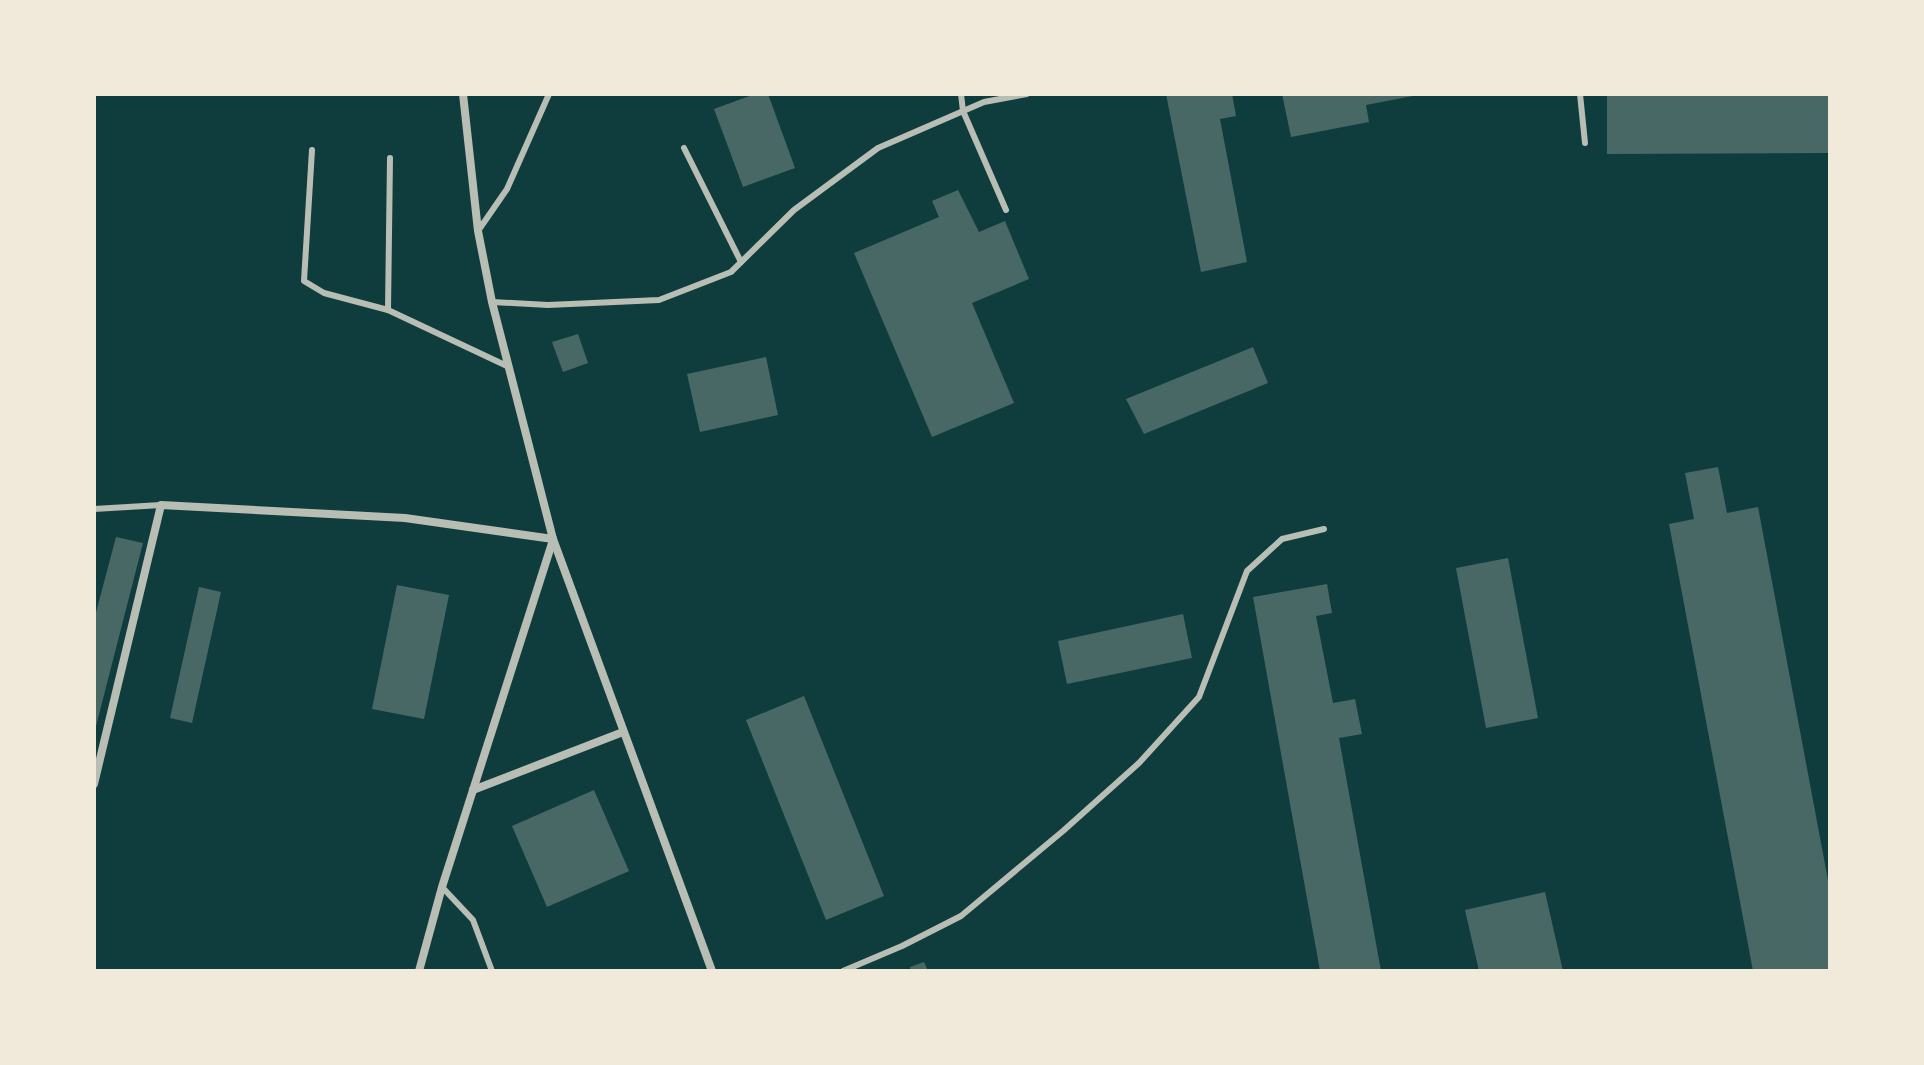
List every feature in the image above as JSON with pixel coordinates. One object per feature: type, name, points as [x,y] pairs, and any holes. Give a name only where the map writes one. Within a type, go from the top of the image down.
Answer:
[{"type":"street","points":[[463,94],[478,231],[492,302],[553,539],[712,971]]},
{"type":"street","points":[[94,784],[161,505],[405,518],[553,539]]},
{"type":"street","points":[[419,971],[442,887],[553,539]]},
{"type":"street","points":[[473,790],[623,732]]},
{"type":"lane","points":[[478,231],[507,189],[549,94]]},
{"type":"lane","points":[[961,94],[963,111],[1006,210]]},
{"type":"lane","points":[[492,302],[548,305],[659,300],[731,272],[794,210],[878,148],[984,102],[1027,94]]},
{"type":"lane","points":[[1580,94],[1585,143]]},
{"type":"lane","points":[[684,148],[741,262]]},
{"type":"lane","points":[[312,150],[304,281],[324,293],[388,310],[507,366]]},
{"type":"lane","points":[[388,310],[390,158]]},
{"type":"lane","points":[[94,509],[161,505]]},
{"type":"lane","points":[[843,971],[961,916],[1139,763],[1199,697],[1247,571],[1282,539],[1324,529]]},
{"type":"lane","points":[[442,887],[473,920],[492,971]]},
{"type":"building","points":[[755,94],[768,94],[795,168],[743,187],[714,109]]},
{"type":"building","points":[[1166,94],[1232,94],[1236,116],[1220,119],[1247,262],[1201,272]]},
{"type":"building","points":[[1282,94],[1418,95],[1366,105],[1369,122],[1291,137]]},
{"type":"building","points":[[1607,94],[1830,94],[1830,153],[1607,154]]},
{"type":"building","points":[[958,190],[979,232],[1005,221],[1029,279],[972,303],[1014,403],[932,437],[854,253],[939,217],[932,201]]},
{"type":"building","points":[[578,334],[588,363],[563,372],[552,342]]},
{"type":"building","points":[[1253,347],[1268,383],[1144,434],[1126,399]]},
{"type":"building","points":[[766,357],[778,415],[700,432],[687,374]]},
{"type":"building","points":[[1718,467],[1727,513],[1758,507],[1830,891],[1830,971],[1753,971],[1669,524],[1694,519],[1685,473]]},
{"type":"building","points":[[116,537],[143,543],[95,730],[94,620]]},
{"type":"building","points":[[1508,558],[1538,718],[1486,728],[1456,568]]},
{"type":"building","points":[[1327,584],[1332,613],[1316,616],[1333,703],[1355,699],[1362,734],[1339,738],[1381,971],[1320,971],[1253,597]]},
{"type":"building","points":[[397,585],[449,595],[424,719],[372,709]]},
{"type":"building","points":[[199,587],[221,592],[192,723],[170,718]]},
{"type":"building","points":[[1183,614],[1192,658],[1067,684],[1058,641]]},
{"type":"building","points":[[804,696],[884,896],[826,920],[746,720]]},
{"type":"building","points":[[594,790],[629,871],[547,907],[512,826]]},
{"type":"building","points":[[1545,892],[1563,971],[1479,971],[1465,910]]},
{"type":"building","points":[[924,962],[928,971],[911,971],[910,967]]}]
